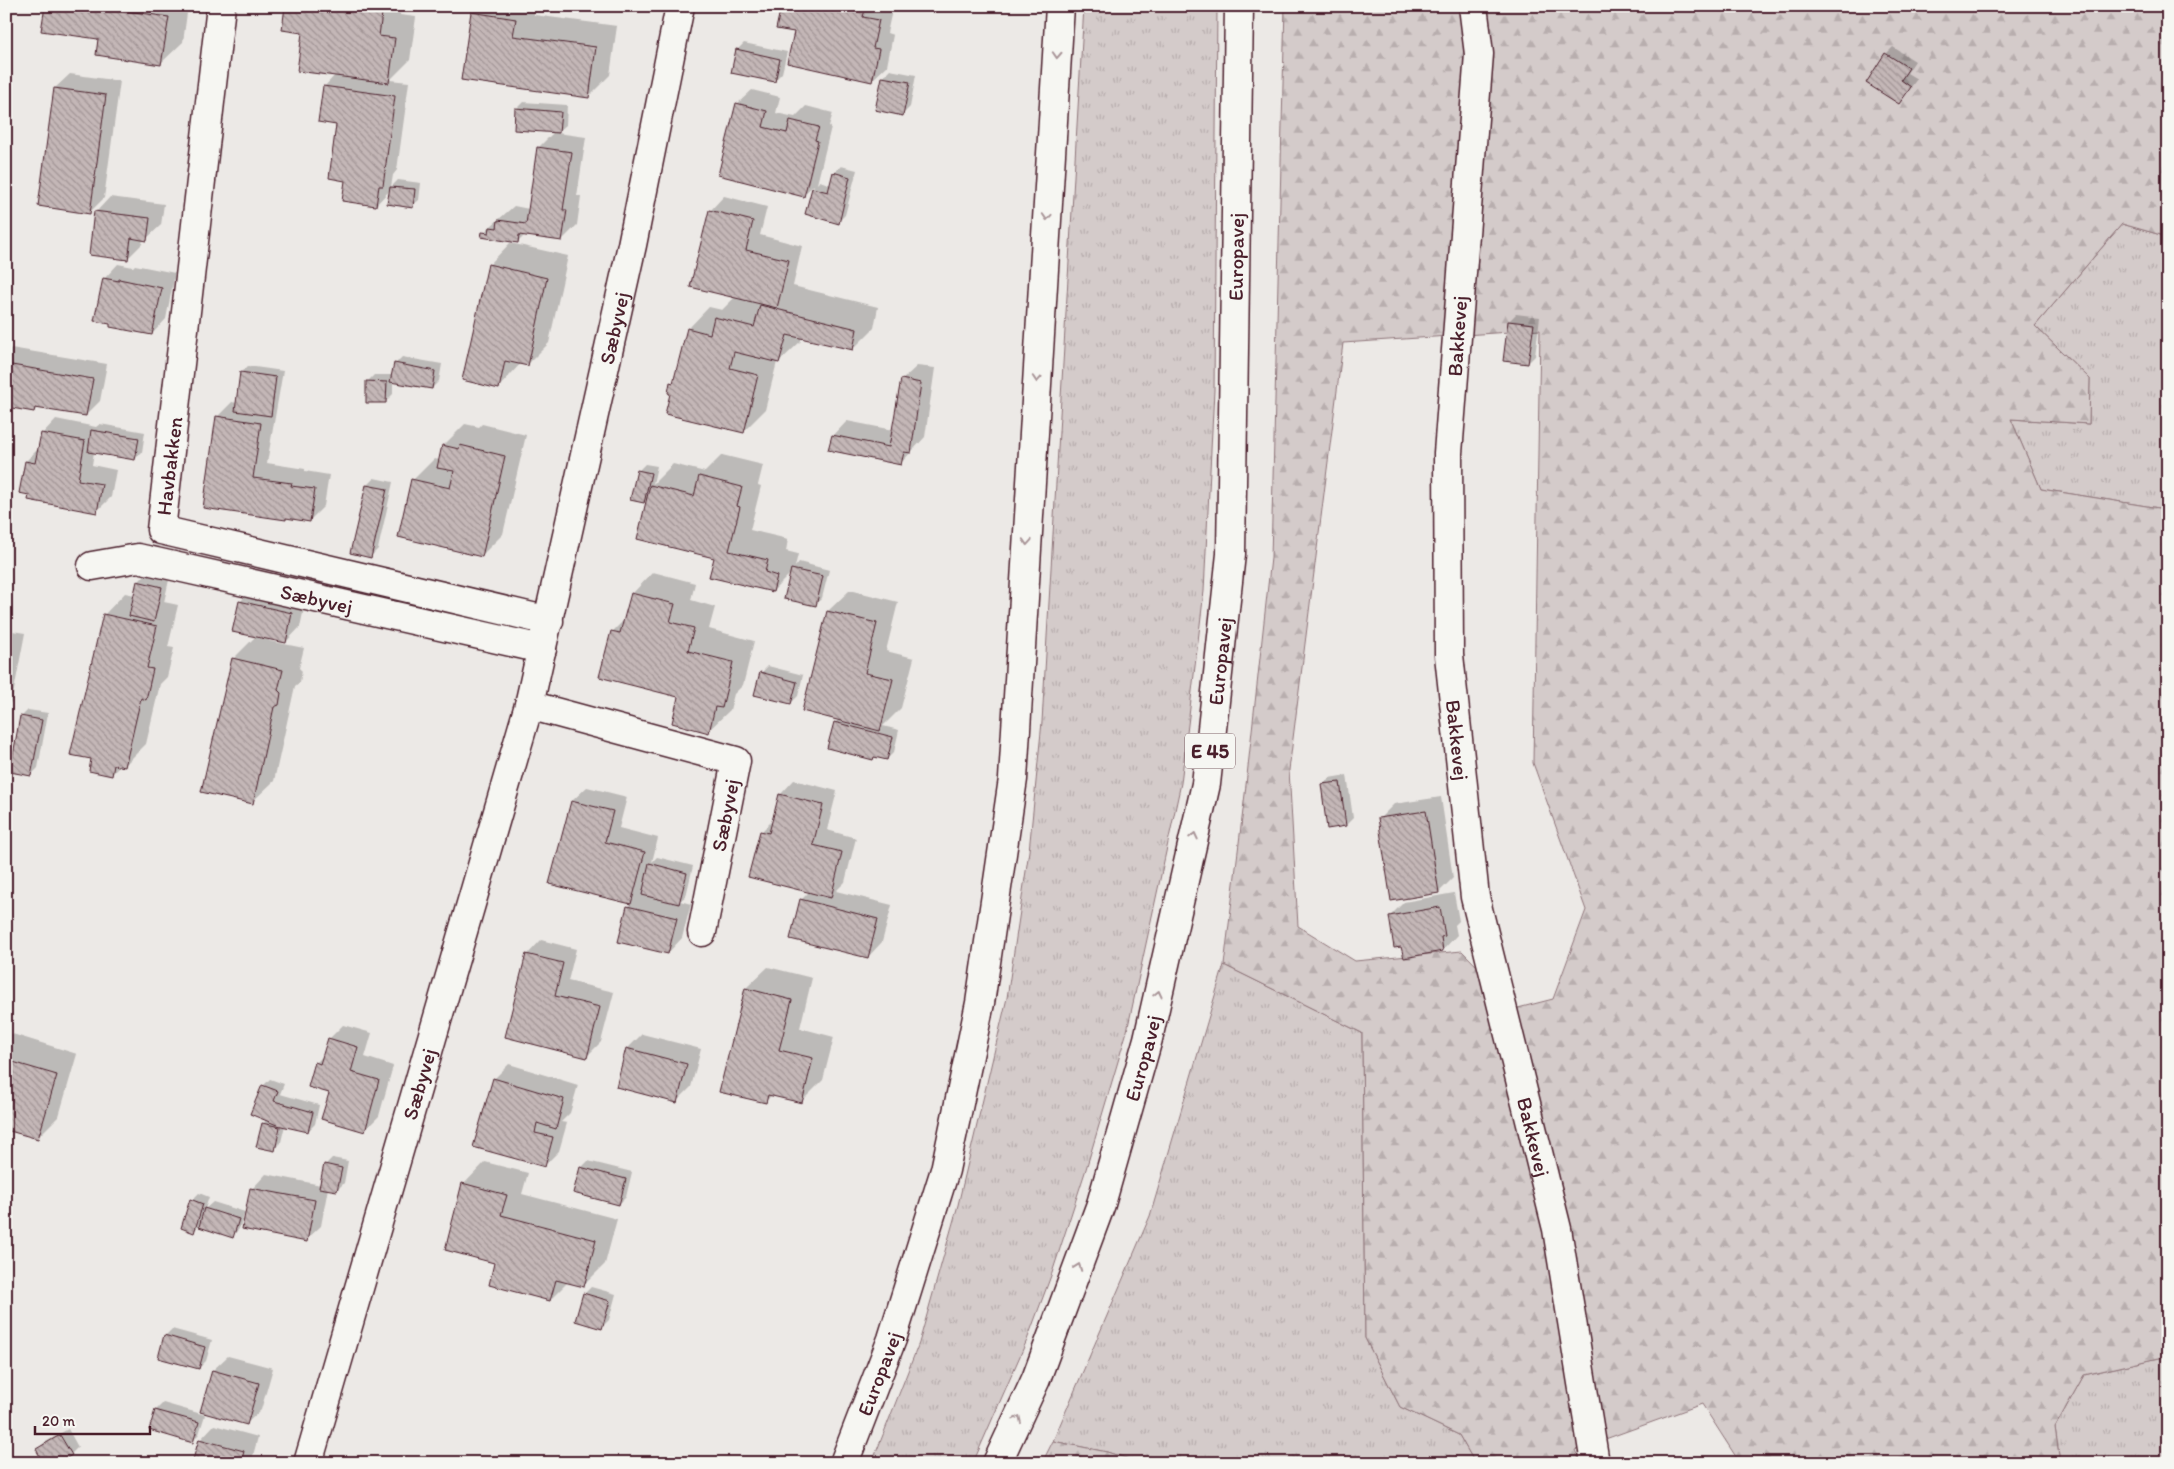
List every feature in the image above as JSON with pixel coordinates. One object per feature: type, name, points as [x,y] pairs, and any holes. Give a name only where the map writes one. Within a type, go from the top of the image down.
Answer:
[{"type":"street","name":"Havbakken","points":[[221,6],[161,530],[549,621]]},
{"type":"street","name":"Sæbyvej","points":[[308,1463],[529,705],[632,244],[680,6]]},
{"type":"street","name":"Europavej","points":[[844,1463],[892,1339],[945,1170],[982,993],[1012,779],[1060,6]]},
{"type":"street","name":"Europavej","points":[[998,1463],[1036,1379],[1101,1204],[1148,1038],[1206,784],[1231,554],[1239,6]]},
{"type":"street","name":"Bakkevej","points":[[1473,6],[1479,54],[1448,453],[1449,655],[1475,897],[1557,1229],[1595,1463]]},
{"type":"street","name":"Sæbyvej","points":[[92,566],[138,558],[542,649]]},
{"type":"street","name":"Sæbyvej","points":[[529,705],[736,761],[702,932]]},
{"type":"green space","points":[[1084,6],[1217,6],[1214,390],[1204,591],[1181,783],[1127,1031],[1086,1169],[1052,1273],[1027,1340],[973,1463],[872,1463],[919,1343],[958,1205],[1007,998],[1029,851],[1042,722]]},
{"type":"green space","points":[[1285,6],[2168,6],[2168,237],[2122,224],[2035,326],[2090,379],[2089,424],[2011,419],[2041,489],[2165,509],[2168,502],[2168,1356],[2084,1375],[2055,1427],[2060,1463],[1740,1463],[1702,1404],[1575,1450],[1580,1463],[1475,1463],[1459,1435],[1400,1407],[1365,1338],[1362,1033],[1224,965],[1271,558]],"holes":[[[1540,330],[1533,763],[1586,910],[1553,999],[1518,1008],[1462,951],[1355,961],[1298,926],[1289,770],[1343,343]]]},
{"type":"green space","points":[[2122,224],[2168,237],[2168,502],[2165,509],[2041,489],[2011,419],[2089,424],[2090,379],[2035,326]]},
{"type":"green space","points":[[1224,965],[1362,1033],[1365,1338],[1400,1407],[1459,1435],[1475,1463],[1141,1463],[1107,1452],[1053,1441],[1150,1216]]},
{"type":"green space","points":[[2168,1356],[2168,1463],[2060,1463],[2055,1427],[2084,1375]]},
{"type":"green space","points":[[1053,1441],[1107,1452],[1141,1463],[1042,1463]]},
{"type":"building","points":[[45,6],[114,6],[113,9],[169,17],[161,65],[96,55],[98,39],[41,31]]},
{"type":"building","points":[[285,6],[383,6],[379,36],[395,38],[389,83],[297,71],[302,33],[282,30]]},
{"type":"building","points":[[781,6],[816,6],[837,11],[838,6],[866,6],[863,17],[879,20],[873,48],[879,49],[872,82],[787,63],[794,32],[776,29]]},
{"type":"building","points":[[471,12],[516,19],[513,36],[596,47],[589,98],[461,80]]},
{"type":"building","points":[[736,49],[780,59],[775,82],[731,73]]},
{"type":"building","points":[[1885,53],[1909,68],[1901,80],[1911,87],[1899,104],[1866,83]]},
{"type":"building","points":[[882,77],[910,82],[903,116],[875,110]]},
{"type":"building","points":[[323,86],[395,96],[383,186],[379,186],[376,206],[342,201],[345,181],[329,178],[336,125],[318,122]]},
{"type":"building","points":[[54,88],[106,95],[90,214],[38,206]]},
{"type":"building","points":[[736,103],[767,111],[763,127],[787,133],[790,120],[819,127],[815,140],[818,141],[804,197],[718,175]]},
{"type":"building","points":[[515,108],[561,112],[559,133],[514,130]]},
{"type":"building","points":[[537,147],[572,152],[563,210],[567,210],[562,241],[519,235],[518,243],[481,237],[482,232],[489,233],[490,227],[497,228],[498,220],[526,224]]},
{"type":"building","points":[[833,172],[850,177],[839,224],[805,214],[812,188],[828,192]]},
{"type":"building","points":[[390,187],[415,189],[413,208],[387,204]]},
{"type":"building","points":[[709,210],[753,221],[746,250],[789,260],[777,308],[690,287]]},
{"type":"building","points":[[94,211],[150,218],[147,241],[131,238],[128,260],[89,255]]},
{"type":"building","points":[[488,264],[547,278],[528,366],[505,361],[499,389],[462,380]]},
{"type":"building","points":[[103,278],[119,281],[119,279],[162,288],[152,335],[110,327],[110,324],[94,321]]},
{"type":"building","points":[[760,305],[857,329],[853,350],[787,335],[779,363],[734,352],[730,368],[758,375],[744,433],[665,414],[670,394],[668,393],[670,382],[673,383],[687,328],[710,334],[714,317],[754,327]]},
{"type":"building","points":[[1508,321],[1534,324],[1528,364],[1503,361]]},
{"type":"building","points":[[394,363],[435,371],[432,389],[390,382]]},
{"type":"building","points":[[6,364],[93,379],[86,416],[35,408],[34,412],[6,407]]},
{"type":"building","points":[[240,372],[276,377],[271,416],[235,411]]},
{"type":"building","points":[[901,379],[921,383],[911,453],[904,452],[901,465],[828,450],[832,435],[889,447]]},
{"type":"building","points":[[366,381],[387,382],[386,403],[366,403]]},
{"type":"building","points":[[216,416],[261,423],[253,478],[292,483],[291,486],[315,489],[310,522],[203,508]]},
{"type":"building","points":[[91,430],[139,438],[135,460],[88,452]]},
{"type":"building","points":[[41,433],[85,441],[78,480],[102,484],[97,513],[28,500],[29,495],[19,493],[25,461],[35,463]]},
{"type":"building","points":[[442,445],[459,449],[460,445],[505,456],[482,557],[398,537],[411,479],[450,488],[454,471],[437,468]]},
{"type":"building","points":[[637,470],[651,473],[644,503],[630,500]]},
{"type":"building","points":[[699,476],[742,487],[737,506],[740,507],[729,551],[768,560],[765,572],[777,576],[773,592],[709,577],[714,558],[637,539],[650,485],[694,496]]},
{"type":"building","points":[[366,485],[387,489],[371,558],[350,553]]},
{"type":"building","points":[[791,569],[823,576],[816,606],[784,599]]},
{"type":"building","points":[[137,581],[162,587],[154,622],[129,616]]},
{"type":"building","points":[[631,593],[675,604],[670,622],[694,628],[688,651],[733,662],[722,708],[715,707],[709,733],[672,723],[678,697],[599,677],[611,631],[620,633]]},
{"type":"building","points":[[239,601],[292,613],[286,643],[232,632]]},
{"type":"building","points":[[827,611],[877,623],[865,673],[893,679],[880,731],[802,711]]},
{"type":"building","points":[[103,614],[157,626],[147,668],[153,669],[146,700],[141,698],[125,767],[114,765],[112,776],[89,771],[91,759],[70,755]]},
{"type":"building","points":[[6,646],[11,647],[6,672]]},
{"type":"building","points":[[232,658],[283,670],[278,690],[281,693],[279,705],[274,707],[253,804],[201,792]]},
{"type":"building","points":[[760,672],[797,682],[791,704],[754,695]]},
{"type":"building","points":[[20,716],[42,720],[31,776],[10,772]]},
{"type":"building","points":[[834,722],[893,737],[887,760],[874,757],[873,760],[827,748]]},
{"type":"building","points":[[1340,782],[1346,826],[1327,829],[1321,784]]},
{"type":"building","points":[[779,794],[823,805],[813,845],[842,852],[831,898],[748,877],[760,831],[769,833]]},
{"type":"building","points":[[571,801],[613,811],[605,842],[645,852],[631,904],[549,884]]},
{"type":"building","points":[[1426,811],[1439,893],[1391,901],[1378,818]]},
{"type":"building","points":[[649,863],[687,873],[679,904],[642,895]]},
{"type":"building","points":[[800,899],[878,919],[868,958],[790,939]]},
{"type":"building","points":[[627,906],[677,918],[668,954],[618,942]]},
{"type":"building","points":[[1440,907],[1445,936],[1441,937],[1443,951],[1404,958],[1401,947],[1394,948],[1389,916]]},
{"type":"building","points":[[526,954],[563,963],[555,996],[600,1007],[587,1058],[505,1037]]},
{"type":"building","points":[[745,988],[792,1000],[779,1050],[813,1058],[802,1103],[768,1095],[766,1103],[719,1092]]},
{"type":"building","points":[[328,1038],[358,1047],[351,1072],[379,1080],[365,1132],[321,1119],[329,1093],[308,1087],[315,1062],[320,1064]]},
{"type":"building","points":[[626,1048],[687,1064],[677,1103],[616,1087]]},
{"type":"building","points":[[6,1060],[57,1075],[38,1139],[6,1130]]},
{"type":"building","points":[[493,1078],[564,1099],[556,1129],[537,1123],[535,1133],[553,1137],[545,1167],[473,1147]]},
{"type":"building","points":[[262,1085],[278,1091],[274,1101],[313,1112],[308,1132],[277,1125],[250,1114]]},
{"type":"building","points":[[262,1123],[280,1127],[275,1151],[256,1147]]},
{"type":"building","points":[[324,1164],[342,1168],[337,1191],[319,1188]]},
{"type":"building","points":[[580,1167],[626,1179],[619,1205],[573,1193]]},
{"type":"building","points":[[462,1183],[507,1195],[501,1215],[596,1240],[584,1287],[556,1280],[550,1301],[489,1285],[494,1263],[445,1250]]},
{"type":"building","points":[[250,1188],[315,1200],[307,1242],[242,1229]]},
{"type":"building","points":[[190,1199],[203,1204],[194,1233],[181,1228]]},
{"type":"building","points":[[204,1208],[239,1219],[233,1238],[199,1227]]},
{"type":"building","points":[[583,1293],[610,1301],[602,1329],[575,1321]]},
{"type":"building","points":[[164,1335],[205,1347],[199,1369],[158,1358]]},
{"type":"building","points":[[212,1370],[259,1383],[247,1425],[200,1412]]},
{"type":"building","points":[[155,1410],[199,1422],[193,1443],[149,1430]]},
{"type":"building","points":[[60,1435],[72,1455],[59,1463],[43,1463],[36,1449]]},
{"type":"building","points":[[199,1439],[244,1451],[241,1463],[192,1463]]}]
